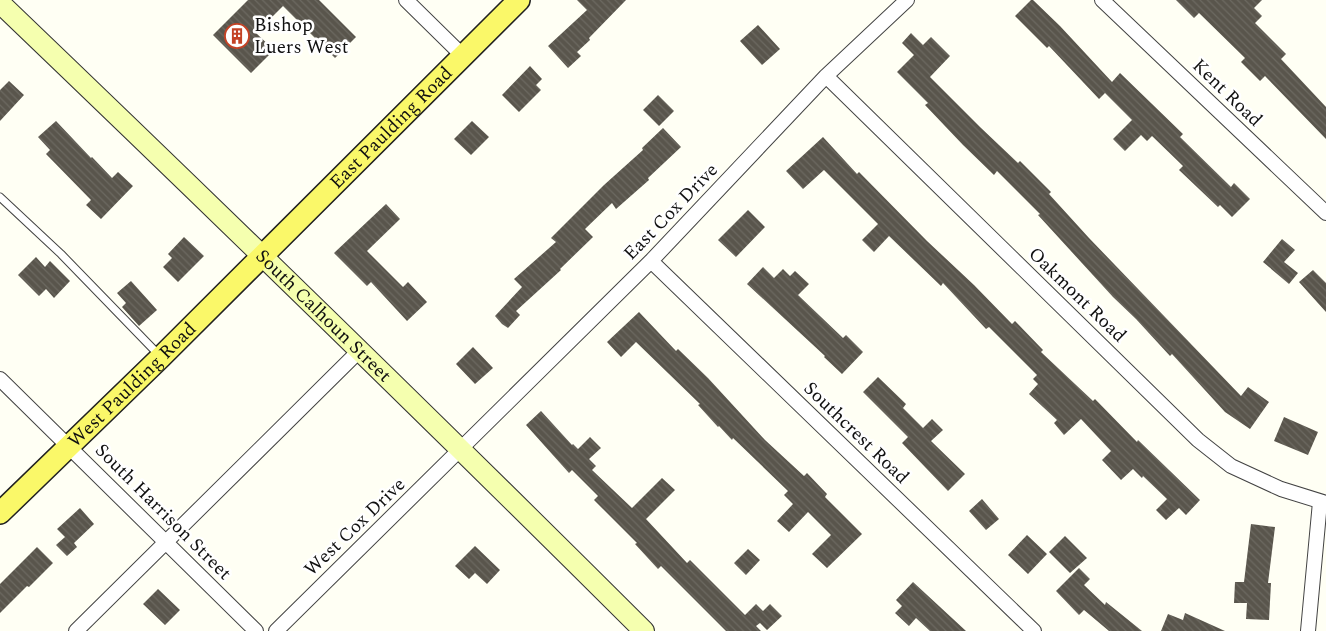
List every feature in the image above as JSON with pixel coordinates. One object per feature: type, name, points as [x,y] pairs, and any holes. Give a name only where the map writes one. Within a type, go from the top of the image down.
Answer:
[{"type":"main road","name":"East Paulding Road","points":[[263,255],[520,0]]},
{"type":"main road","name":"West Paulding Road","points":[[0,514],[263,255]]},
{"type":"street","points":[[406,0],[464,56]]},
{"type":"street","name":"East Cox Drive","points":[[461,449],[651,261],[826,76],[907,0]]},
{"type":"street","name":"Kent Road","points":[[1102,0],[1326,214]]},
{"type":"street","name":"South Calhoun Street","points":[[0,3],[263,255],[644,631]]},
{"type":"street","name":"Oakmont Road","points":[[826,76],[1198,440],[1232,466],[1281,489],[1323,502]]},
{"type":"street","name":"Southcrest Road","points":[[651,261],[1034,631]]},
{"type":"street","points":[[76,631],[360,350]]},
{"type":"street","name":"South Harrison Street","points":[[0,379],[256,631]]},
{"type":"street","name":"West Cox Drive","points":[[276,631],[461,449]]},
{"type":"street","points":[[1308,631],[1323,502]]},
{"type":"lane","points":[[0,197],[61,254],[161,357]]},
{"type":"building","name":"Bishop Luers West","points":[[248,0],[319,0],[356,37],[335,58],[283,6],[256,33],[274,50],[251,73],[213,35]]},
{"type":"building","points":[[577,0],[626,0],[577,52],[581,56],[568,68],[548,46],[587,10]]},
{"type":"building","points":[[1031,0],[1060,26],[1112,82],[1120,73],[1183,134],[1180,137],[1231,187],[1234,183],[1250,199],[1232,217],[1220,205],[1218,207],[1179,170],[1183,166],[1152,136],[1147,141],[1141,135],[1125,151],[1113,139],[1132,120],[1105,93],[1099,99],[1049,46],[1047,48],[1015,16]]},
{"type":"building","points":[[1176,0],[1262,0],[1254,8],[1262,16],[1255,23],[1286,54],[1281,59],[1326,107],[1326,139],[1265,76],[1260,81],[1241,62],[1245,58],[1199,13],[1194,18]]},
{"type":"building","points":[[758,25],[780,49],[762,65],[740,41]]},
{"type":"building","points":[[911,33],[923,45],[931,37],[950,56],[930,77],[980,127],[1018,163],[1020,161],[1051,192],[1049,194],[1089,238],[1241,396],[1248,387],[1269,402],[1250,429],[1225,412],[1172,354],[1170,356],[1113,297],[1038,215],[1040,214],[997,171],[994,175],[925,105],[928,103],[897,72],[914,55],[902,43]]},
{"type":"building","points":[[530,66],[542,79],[536,85],[541,90],[519,112],[502,95]]},
{"type":"building","points":[[9,81],[24,95],[0,121],[0,90]]},
{"type":"building","points":[[658,95],[674,111],[659,126],[643,110]]},
{"type":"building","points":[[56,121],[112,178],[118,172],[133,186],[101,219],[86,205],[91,200],[46,154],[50,150],[38,137]]},
{"type":"building","points":[[472,121],[489,137],[471,155],[454,139]]},
{"type":"building","points":[[663,128],[681,147],[648,178],[649,180],[616,209],[612,203],[585,229],[593,237],[561,270],[516,311],[520,315],[508,328],[502,324],[495,316],[522,287],[514,279],[556,242],[551,238],[604,185],[643,150],[642,148]]},
{"type":"building","points":[[823,137],[857,174],[859,172],[1012,324],[1015,321],[1043,350],[1041,352],[1093,401],[1095,399],[1137,442],[1138,440],[1200,500],[1186,515],[1179,508],[1166,520],[1156,510],[1167,499],[1133,469],[1121,480],[1102,460],[1111,451],[1081,419],[1064,435],[1054,423],[1057,420],[1029,394],[1038,384],[1033,379],[1037,375],[989,327],[986,329],[943,283],[941,286],[889,236],[874,252],[862,240],[878,224],[824,170],[803,189],[786,171]]},
{"type":"building","points":[[386,204],[400,219],[367,251],[403,287],[408,282],[427,302],[407,321],[371,282],[367,286],[334,253]]},
{"type":"building","points":[[748,210],[765,227],[736,257],[718,240]]},
{"type":"building","points":[[184,237],[204,256],[178,282],[163,267],[172,258],[168,254]]},
{"type":"building","points":[[1282,239],[1295,250],[1284,262],[1298,273],[1289,284],[1263,262]]},
{"type":"building","points":[[36,257],[45,267],[50,261],[70,281],[54,298],[46,289],[39,296],[18,275]]},
{"type":"building","points":[[763,267],[774,278],[783,269],[790,276],[795,271],[809,284],[798,295],[843,338],[846,335],[863,352],[842,374],[747,284]]},
{"type":"building","points":[[1313,270],[1326,283],[1326,312],[1299,282]]},
{"type":"building","points":[[131,281],[157,310],[139,326],[122,307],[126,303],[117,293]]},
{"type":"building","points":[[639,312],[676,351],[678,349],[708,378],[765,440],[804,476],[807,473],[827,494],[825,497],[862,534],[827,568],[812,554],[831,535],[808,512],[789,532],[777,521],[793,504],[784,495],[788,491],[733,438],[732,440],[718,427],[698,405],[700,404],[636,342],[621,357],[607,342]]},
{"type":"building","points":[[473,347],[493,368],[475,384],[456,364]]},
{"type":"building","points":[[878,377],[906,404],[903,408],[923,428],[932,419],[943,430],[931,441],[965,474],[948,491],[902,443],[908,437],[863,392]]},
{"type":"building","points":[[541,411],[572,445],[578,449],[590,437],[601,448],[589,459],[596,466],[592,470],[632,508],[662,478],[675,490],[646,519],[687,563],[690,560],[745,615],[756,604],[763,611],[770,604],[782,616],[767,630],[760,623],[756,626],[761,631],[726,631],[661,566],[658,569],[635,544],[637,543],[594,500],[598,496],[572,470],[569,473],[526,425]]},
{"type":"building","points":[[1284,417],[1318,432],[1308,455],[1274,441]]},
{"type":"building","points":[[982,499],[999,519],[986,530],[969,511]]},
{"type":"building","points":[[80,508],[94,524],[74,543],[77,547],[67,556],[56,545],[65,537],[57,529]]},
{"type":"building","points":[[1251,524],[1275,527],[1268,583],[1271,583],[1269,620],[1246,619],[1247,603],[1234,603],[1235,582],[1244,582]]},
{"type":"building","points":[[1027,535],[1047,554],[1028,574],[1008,555]]},
{"type":"building","points":[[1065,536],[1087,558],[1070,573],[1049,552]]},
{"type":"building","points":[[475,546],[500,570],[487,584],[475,573],[469,579],[455,566]]},
{"type":"building","points":[[37,547],[53,563],[0,613],[0,584]]},
{"type":"building","points":[[748,549],[760,560],[746,575],[734,563]]},
{"type":"building","points":[[1079,568],[1090,579],[1084,585],[1105,605],[1106,602],[1142,631],[1109,631],[1084,610],[1079,615],[1056,591]]},
{"type":"building","points":[[913,582],[966,631],[930,631],[916,618],[909,626],[895,613],[902,606],[896,600]]},
{"type":"building","points":[[158,589],[180,610],[165,625],[143,604]]},
{"type":"building","points":[[1185,613],[1225,631],[1161,631],[1168,614],[1183,620]]},
{"type":"place","name":"Bishop Luers West","points":[[237,36]]}]
